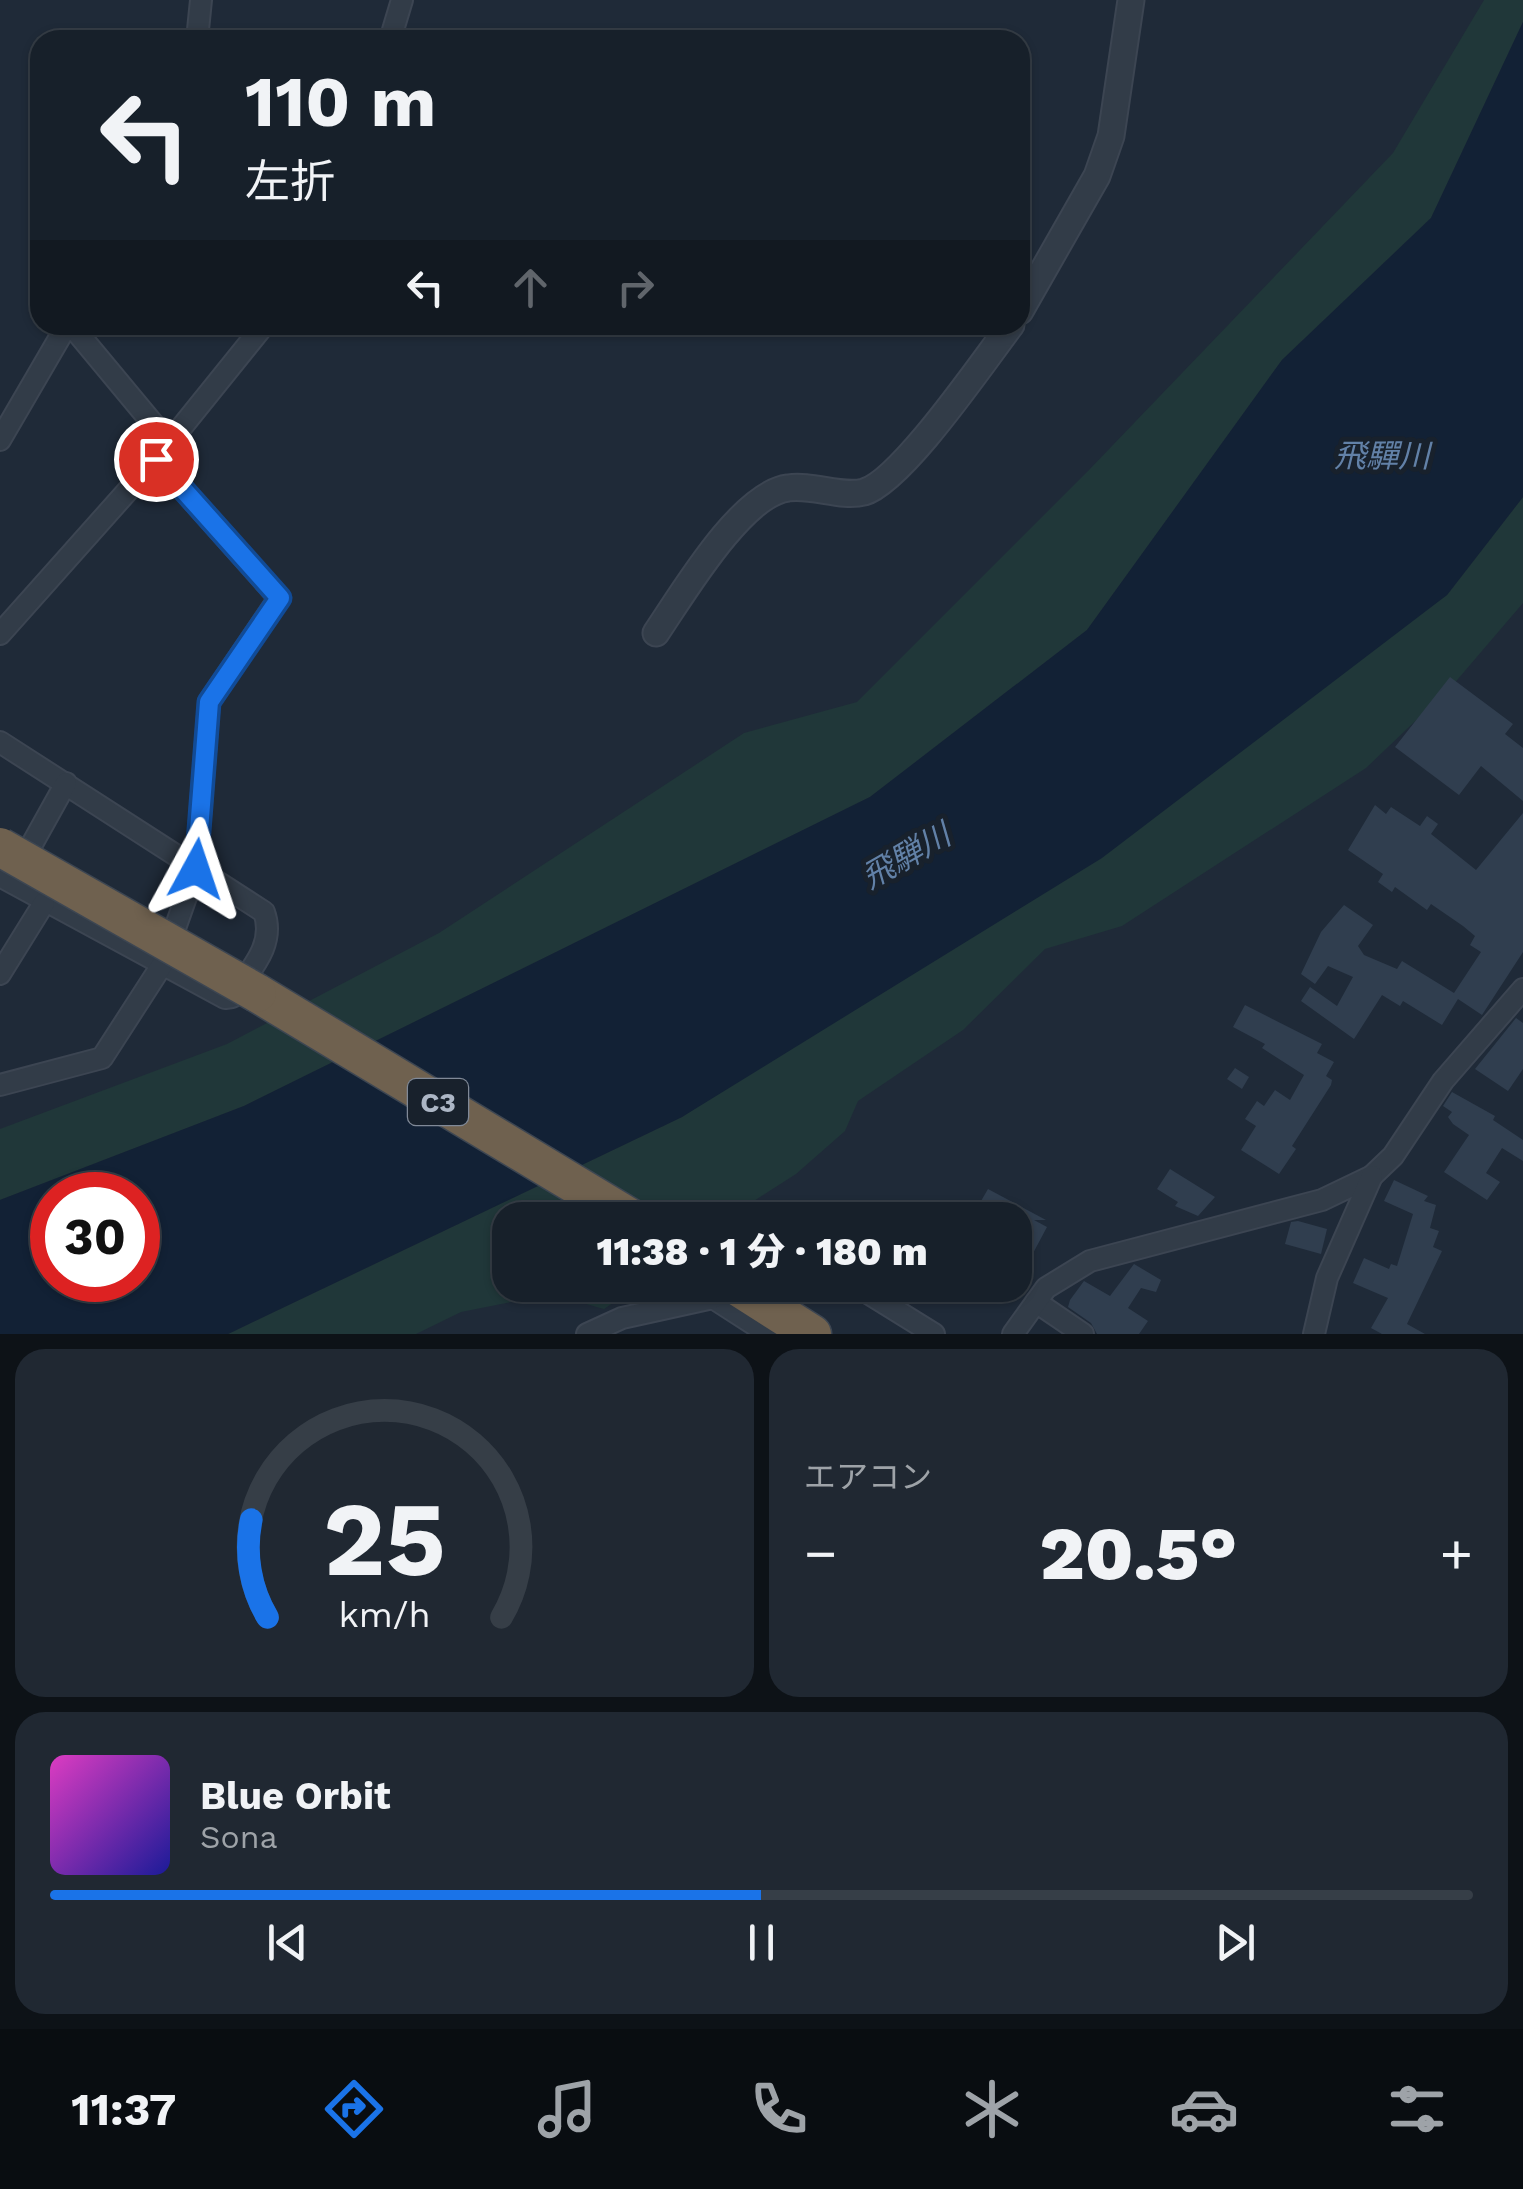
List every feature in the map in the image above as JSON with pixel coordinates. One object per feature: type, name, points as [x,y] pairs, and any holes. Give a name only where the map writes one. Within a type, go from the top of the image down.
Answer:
[{"type":"highway","name":"C3","points":[[4,868],[284,1009],[604,1202]]},
{"type":"highway","points":[[749,1302],[812,1334]]},
{"type":"street","points":[[198,30],[201,0]]},
{"type":"street","points":[[393,30],[402,0]]},
{"type":"street","points":[[1030,293],[1097,176],[1111,136],[1131,0]]},
{"type":"street","points":[[0,440],[63,335]]},
{"type":"street","points":[[0,1086],[102,1058],[162,964],[196,869],[209,702],[280,598],[76,335]]},
{"type":"street","points":[[0,634],[163,451],[256,335]]},
{"type":"street","points":[[656,633],[746,512],[771,493],[789,488],[864,492],[879,483],[920,444],[1003,335]]},
{"type":"street","points":[[0,742],[66,783],[264,912],[270,928],[268,942],[232,997],[217,996],[44,902],[4,868],[66,783]]},
{"type":"street","points":[[0,974],[44,902]]},
{"type":"street","points":[[1013,1334],[1046,1288],[1090,1260],[1322,1200],[1372,1176],[1392,1156],[1443,1081],[1519,1000]]},
{"type":"street","points":[[1314,1334],[1326,1278],[1372,1176]]},
{"type":"street","points":[[587,1334],[622,1318],[678,1302]]},
{"type":"street","points":[[737,1302],[770,1334]]},
{"type":"street","points":[[882,1302],[934,1334]]},
{"type":"street","points":[[1036,1302],[1084,1334]]},
{"type":"green space","points":[[1484,0],[1523,0],[1523,22],[1431,218],[1282,360],[1087,630],[870,797],[244,1106],[73,1172],[30,1172],[30,1188],[0,1200],[0,1129],[227,1044],[439,933],[744,733],[857,702],[1088,471],[1393,153]]},
{"type":"green space","points":[[1523,497],[1523,603],[1452,686],[1366,768],[1122,926],[1045,949],[963,1030],[858,1101],[845,1131],[796,1174],[752,1202],[504,1202],[682,1117],[1447,595]]},
{"type":"green space","points":[[492,1208],[492,1302],[511,1302],[461,1312],[416,1334],[228,1334]]},
{"type":"green space","points":[[579,1302],[614,1302],[604,1309]]},
{"type":"water","name":"飛驒川","points":[[1523,22],[1523,497],[1447,595],[1102,858],[682,1117],[504,1202],[492,1202],[492,1208],[228,1334],[0,1334],[0,1200],[30,1188],[30,1302],[160,1302],[160,1172],[73,1172],[244,1106],[870,797],[1087,630],[1282,360],[1431,218]]},
{"type":"building","points":[[1450,677],[1513,724],[1505,734],[1523,748],[1523,801],[1481,766],[1459,795],[1395,747]]},
{"type":"building","points":[[1375,805],[1386,814],[1391,807],[1420,826],[1427,816],[1438,824],[1431,834],[1476,870],[1523,813],[1523,952],[1482,1015],[1458,999],[1442,1025],[1403,1001],[1400,1006],[1382,995],[1354,1039],[1301,1001],[1310,987],[1337,1006],[1353,977],[1328,966],[1315,984],[1301,974],[1321,932],[1344,905],[1373,925],[1358,946],[1364,955],[1397,969],[1402,961],[1454,993],[1481,952],[1470,945],[1475,936],[1463,926],[1431,904],[1427,910],[1395,887],[1392,892],[1378,882],[1383,874],[1348,850]]},
{"type":"building","points":[[1245,1005],[1322,1044],[1317,1053],[1334,1062],[1326,1076],[1332,1080],[1331,1085],[1279,1174],[1241,1150],[1256,1126],[1245,1119],[1257,1101],[1264,1106],[1275,1090],[1290,1100],[1304,1075],[1262,1048],[1265,1044],[1233,1027]]},
{"type":"building","points":[[1516,1018],[1523,1023],[1523,1069],[1508,1091],[1475,1069]]},
{"type":"building","points":[[1235,1068],[1249,1077],[1242,1089],[1227,1079]]},
{"type":"building","points":[[1452,1092],[1495,1116],[1493,1120],[1523,1140],[1523,1161],[1502,1148],[1486,1173],[1500,1182],[1487,1200],[1444,1172],[1469,1135],[1453,1124],[1448,1117],[1452,1112],[1443,1106]]},
{"type":"building","points":[[1170,1169],[1215,1197],[1198,1216],[1175,1206],[1178,1202],[1157,1189]]},
{"type":"building","points":[[1394,1180],[1428,1196],[1424,1201],[1436,1205],[1430,1228],[1439,1231],[1433,1247],[1442,1251],[1407,1324],[1425,1334],[1382,1334],[1371,1328],[1388,1298],[1353,1283],[1364,1258],[1389,1269],[1391,1264],[1397,1266],[1413,1214],[1384,1201]]},
{"type":"building","points":[[988,1189],[1012,1202],[980,1202]]},
{"type":"building","points":[[1032,1213],[1046,1220],[1034,1220],[1047,1227],[1032,1255]]},
{"type":"building","points":[[1291,1222],[1327,1229],[1321,1254],[1285,1244]]},
{"type":"building","points":[[1134,1264],[1161,1280],[1156,1292],[1141,1288],[1128,1308],[1148,1321],[1139,1334],[1097,1334],[1091,1323],[1068,1307],[1070,1300],[1084,1281],[1110,1296]]},
{"type":"route","points":[[156,459],[280,598],[209,702],[196,869]]},
{"type":"water label","name":"飛騨川","points":[[906,856]]}]
